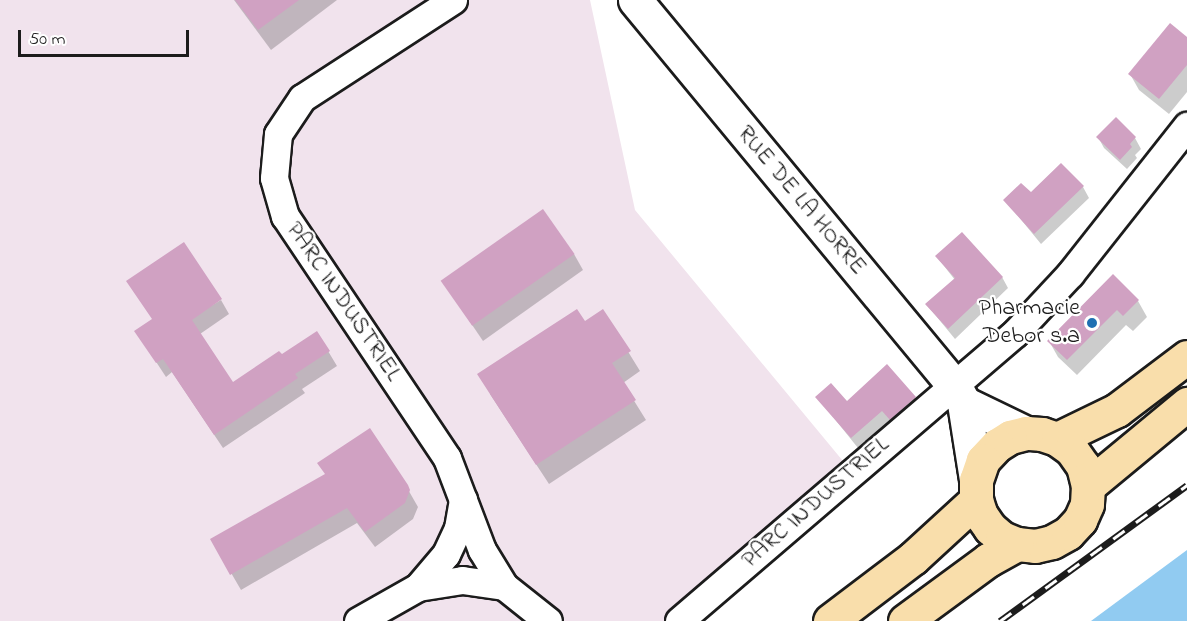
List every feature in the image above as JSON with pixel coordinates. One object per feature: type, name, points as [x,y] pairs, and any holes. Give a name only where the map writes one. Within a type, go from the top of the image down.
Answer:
[{"type":"highway","points":[[1041,436],[1072,450],[1078,458],[1083,466],[1088,486],[1087,504],[1080,520],[1068,533],[1052,542],[1035,546],[1017,544],[1002,538],[990,528],[981,515],[976,490],[983,460],[996,445],[1010,437],[1041,436],[1117,410],[1187,357]]},
{"type":"highway","points":[[1088,486],[1187,404]]},
{"type":"highway","points":[[830,621],[913,558],[976,490]]},
{"type":"highway","points":[[905,621],[988,561],[1017,544]]},
{"type":"street","name":"PARC INDUSTRIEL","points":[[453,0],[302,98],[278,134],[274,178],[285,216],[447,458],[482,550],[504,586],[548,621]]},
{"type":"street","name":"RUE DE LA HORRE","points":[[635,0],[959,394]]},
{"type":"street","name":"PARC INDUSTRIEL","points":[[679,621],[959,394],[1070,274],[1187,126]]},
{"type":"street","points":[[959,394],[1041,436]]},
{"type":"street","points":[[959,394],[976,490]]},
{"type":"street","points":[[358,621],[418,587],[446,554],[458,528],[463,499]]},
{"type":"street","points":[[418,587],[462,580],[504,586]]},
{"type":"shaded area","points":[[0,0],[590,0],[635,210],[862,484],[700,621],[0,621]]},
{"type":"water","points":[[1187,550],[1187,621],[1091,621]]},
{"type":"building","points":[[235,0],[299,0],[258,30]]},
{"type":"building","points":[[1170,23],[1187,37],[1187,65],[1159,99],[1128,74]]},
{"type":"building","points":[[1116,117],[1136,137],[1130,144],[1132,147],[1120,160],[1096,137]]},
{"type":"building","points":[[1061,163],[1084,186],[1034,234],[1003,200],[1021,183],[1031,192]]},
{"type":"building","points":[[543,209],[575,254],[472,326],[441,281]]},
{"type":"building","points":[[962,232],[1003,277],[948,329],[925,304],[955,278],[935,256]]},
{"type":"building","points":[[184,242],[222,299],[192,320],[233,382],[279,351],[282,354],[317,331],[330,351],[295,374],[298,378],[214,435],[163,359],[156,363],[134,331],[152,319],[126,281]]},
{"type":"building","points":[[1113,274],[1139,300],[1123,316],[1117,310],[1067,360],[1047,341]]},
{"type":"building","points":[[577,309],[585,321],[603,309],[631,351],[612,363],[636,400],[536,465],[477,374]]},
{"type":"building","points":[[887,364],[916,397],[890,420],[882,411],[851,438],[815,397],[831,383],[847,401]]},
{"type":"building","points":[[370,428],[408,485],[410,490],[405,503],[365,532],[347,508],[230,575],[210,539],[325,474],[317,463]]},
{"type":"railway","points":[[1000,621],[1187,485]]},
{"type":"place","name":"Pharmacie Debor s.a","points":[[1092,323]]}]
